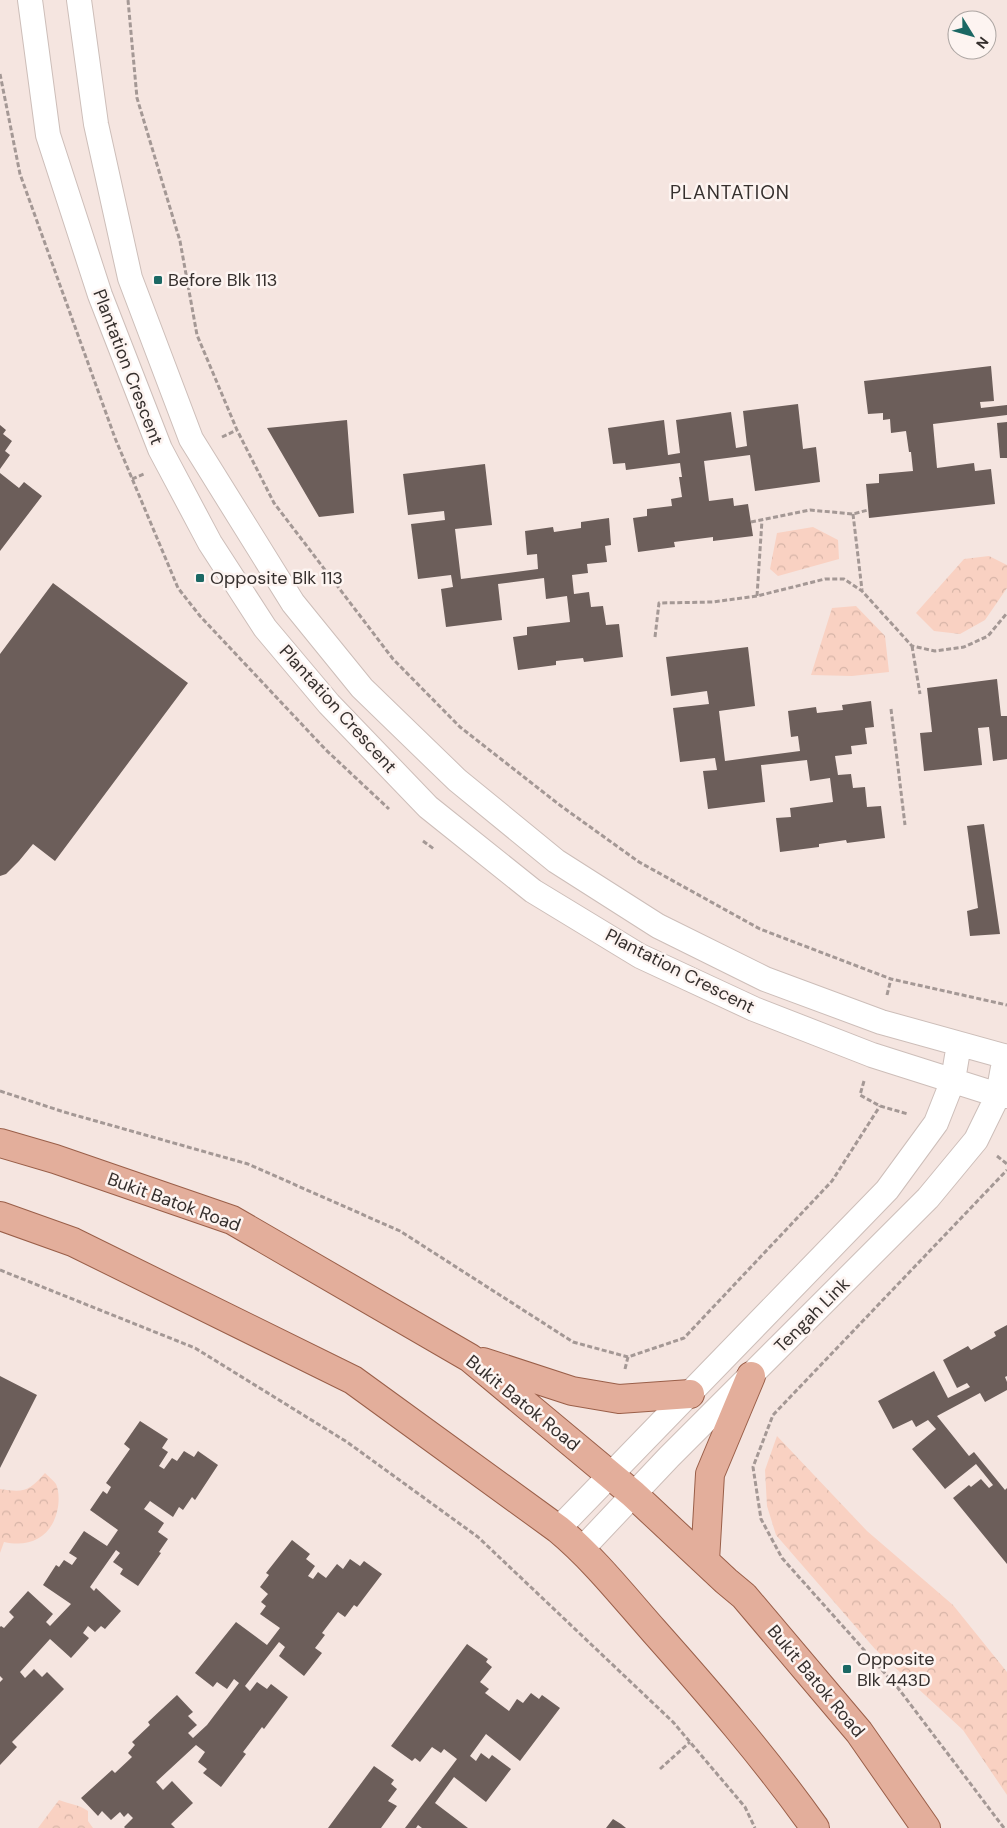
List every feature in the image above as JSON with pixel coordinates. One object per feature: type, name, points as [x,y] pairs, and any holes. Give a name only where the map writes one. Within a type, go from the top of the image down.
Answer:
[{"type":"main road","name":"Bukit Batok Road","points":[[0,1142],[232,1220],[470,1358],[610,1474],[744,1596],[859,1732],[926,1828]]},
{"type":"main road","points":[[0,1216],[74,1242],[354,1380],[558,1529],[582,1549],[704,1688],[794,1799],[814,1828]]},
{"type":"main road","points":[[470,1358],[572,1391],[619,1398],[690,1394]]},
{"type":"main road","points":[[705,1560],[710,1474],[751,1376]]},
{"type":"street","name":"Plantation Crescent","points":[[30,0],[48,135],[100,295],[160,450],[210,543],[265,628],[329,704],[428,807],[533,891],[640,956],[754,1010],[872,1055],[1002,1095]]},
{"type":"street","name":"Plantation Crescent","points":[[79,0],[96,124],[130,278],[191,439],[293,603],[362,688],[457,780],[556,861],[658,926],[766,979],[881,1022],[1006,1057]]},
{"type":"street","name":"Tengah Link","points":[[558,1529],[887,1190],[936,1123],[953,1080],[959,1044]]},
{"type":"street","name":"Tengah Link","points":[[582,1549],[633,1494],[928,1198],[976,1140],[1002,1095],[1006,1057]]},
{"type":"path","points":[[128,0],[137,98],[180,240],[197,335],[237,430],[274,503],[393,659],[460,728],[561,806],[640,862],[760,929],[891,979],[1007,1005]]},
{"type":"path","points":[[0,74],[20,174],[115,438],[178,588],[200,616],[326,750],[394,814]]},
{"type":"path","points":[[751,522],[810,510],[853,514],[868,510]]},
{"type":"path","points":[[853,514],[862,591]]},
{"type":"path","points":[[757,596],[762,520]]},
{"type":"path","points":[[655,637],[659,603],[713,602],[757,596],[825,579],[844,579],[862,591],[912,646],[920,694]]},
{"type":"path","points":[[912,646],[936,651],[964,647],[988,636],[1007,612]]},
{"type":"path","points":[[892,709],[905,825]]},
{"type":"path","points":[[422,839],[439,853]]},
{"type":"path","points":[[0,1091],[64,1112],[248,1164],[400,1231],[573,1342],[628,1358],[684,1338],[832,1181],[880,1106],[860,1095]]},
{"type":"path","points":[[1004,1828],[898,1688],[782,1558],[761,1519],[753,1467],[773,1415],[1007,1170]]},
{"type":"path","points":[[0,1270],[195,1348],[347,1442],[478,1537],[673,1722],[745,1807],[755,1828]]},
{"type":"path","points":[[660,1769],[690,1742]]},
{"type":"green space","points":[[813,527],[838,540],[839,559],[778,576],[770,569],[777,533]]},
{"type":"green space","points":[[989,556],[1007,565],[1007,588],[985,620],[960,634],[934,631],[916,613],[964,559]]},
{"type":"green space","points":[[856,606],[885,636],[889,672],[852,676],[811,675],[832,608]]},
{"type":"green space","points":[[777,1436],[867,1531],[953,1605],[1007,1672],[1007,1795],[963,1730],[875,1649],[776,1535],[767,1506],[765,1470]]},
{"type":"green space","points":[[45,1473],[56,1484],[59,1499],[51,1526],[40,1538],[32,1541],[24,1543],[4,1542],[0,1553],[0,1489],[15,1491],[26,1489],[35,1484]]},
{"type":"green space","points":[[59,1800],[88,1811],[88,1821],[93,1828],[38,1828]]},
{"type":"building","points":[[991,366],[994,401],[980,402],[981,408],[1007,405],[1007,415],[933,424],[937,468],[974,463],[975,471],[991,469],[995,504],[869,518],[866,484],[879,483],[879,474],[913,471],[906,431],[891,433],[890,419],[883,420],[883,413],[868,414],[864,381]]},
{"type":"building","points":[[798,404],[803,449],[816,447],[820,482],[755,491],[750,455],[704,461],[709,501],[733,498],[734,506],[748,504],[753,536],[713,541],[713,537],[674,542],[675,547],[638,552],[633,518],[647,516],[647,509],[672,506],[671,499],[682,497],[679,477],[682,477],[680,463],[626,470],[625,463],[613,464],[608,428],[664,420],[668,455],[680,453],[676,420],[731,412],[736,448],[747,446],[743,411]]},
{"type":"building","points":[[347,420],[354,513],[319,517],[267,428]]},
{"type":"building","points":[[1007,422],[1007,458],[1000,458],[997,423]]},
{"type":"building","points":[[0,425],[6,430],[3,434],[12,441],[5,451],[10,455],[0,469]]},
{"type":"building","points":[[485,464],[492,525],[455,529],[461,579],[538,569],[537,554],[527,555],[525,531],[553,527],[554,532],[581,528],[581,522],[609,518],[611,545],[605,546],[607,562],[587,564],[588,573],[572,575],[574,594],[589,592],[591,607],[603,606],[606,625],[619,624],[623,657],[584,662],[583,658],[556,661],[556,665],[518,670],[513,637],[527,635],[527,627],[570,622],[567,596],[546,599],[544,578],[498,584],[502,620],[446,627],[441,589],[453,587],[451,575],[418,579],[411,524],[445,520],[444,511],[408,515],[403,474]]},
{"type":"building","points":[[0,473],[19,488],[24,482],[42,496],[0,551]]},
{"type":"building","points":[[53,583],[188,683],[55,861],[33,844],[6,874],[0,876],[0,654]]},
{"type":"building","points":[[748,647],[755,706],[719,711],[725,761],[800,751],[798,736],[791,737],[788,711],[816,707],[817,713],[843,710],[842,705],[871,701],[874,727],[865,728],[867,744],[851,746],[852,754],[835,756],[838,775],[851,774],[853,788],[865,787],[867,807],[881,806],[885,838],[847,843],[846,840],[819,844],[819,847],[780,852],[776,818],[791,817],[790,808],[833,802],[830,778],[810,781],[807,760],[761,765],[765,802],[708,809],[703,771],[717,770],[715,758],[680,762],[673,708],[709,704],[707,691],[671,696],[666,657]]},
{"type":"building","points":[[997,679],[1001,716],[1007,716],[1007,759],[993,761],[989,727],[978,728],[982,765],[924,771],[920,733],[932,732],[927,688]]},
{"type":"building","points":[[984,824],[1000,934],[970,936],[967,911],[978,908],[967,826]]},
{"type":"building","points":[[1007,1325],[1007,1376],[1005,1377],[1007,1390],[985,1402],[980,1393],[937,1416],[969,1456],[974,1452],[1005,1490],[1007,1488],[1007,1564],[953,1498],[969,1485],[971,1487],[981,1479],[989,1488],[993,1485],[976,1464],[945,1489],[912,1449],[936,1429],[928,1420],[916,1427],[912,1420],[893,1429],[878,1401],[934,1371],[948,1398],[970,1387],[967,1383],[957,1388],[943,1360],[968,1346],[971,1350],[996,1336],[994,1332]]},
{"type":"building","points":[[0,1376],[37,1395],[0,1468]]},
{"type":"building","points":[[140,1421],[168,1439],[162,1448],[168,1452],[159,1466],[164,1469],[172,1458],[177,1461],[184,1451],[194,1457],[198,1451],[218,1465],[195,1500],[192,1497],[183,1510],[179,1507],[173,1517],[150,1501],[144,1509],[164,1523],[158,1532],[168,1539],[159,1552],[161,1553],[138,1586],[120,1574],[123,1569],[113,1562],[120,1553],[116,1550],[90,1587],[94,1591],[96,1588],[121,1611],[105,1629],[101,1626],[95,1632],[88,1626],[83,1633],[89,1638],[71,1658],[50,1639],[20,1672],[25,1678],[34,1669],[42,1677],[47,1672],[64,1689],[12,1742],[17,1747],[0,1765],[0,1682],[3,1679],[0,1676],[0,1627],[4,1628],[14,1617],[9,1612],[28,1591],[53,1614],[46,1622],[50,1626],[71,1604],[43,1585],[56,1565],[59,1567],[64,1560],[72,1565],[77,1558],[69,1553],[84,1531],[107,1546],[118,1530],[90,1510],[103,1491],[107,1494],[111,1487],[106,1483],[130,1449],[124,1444]]},
{"type":"building","points":[[292,1540],[310,1554],[306,1559],[315,1566],[308,1576],[313,1579],[318,1572],[326,1578],[337,1564],[343,1569],[350,1559],[360,1566],[364,1561],[382,1574],[357,1607],[354,1605],[345,1617],[338,1612],[322,1633],[325,1635],[315,1648],[322,1653],[304,1676],[279,1656],[285,1647],[279,1642],[245,1686],[250,1691],[257,1682],[267,1689],[271,1684],[288,1697],[264,1729],[262,1727],[243,1752],[246,1754],[221,1787],[203,1773],[207,1769],[198,1762],[205,1752],[196,1745],[156,1782],[163,1790],[172,1781],[193,1803],[171,1824],[175,1828],[125,1828],[133,1818],[128,1813],[124,1817],[120,1812],[111,1820],[102,1811],[98,1816],[81,1798],[112,1770],[115,1773],[132,1757],[128,1753],[135,1745],[132,1742],[150,1725],[148,1722],[177,1695],[193,1712],[188,1716],[197,1725],[188,1733],[193,1738],[207,1725],[239,1683],[234,1679],[227,1689],[217,1682],[213,1687],[195,1673],[236,1622],[267,1645],[280,1628],[260,1614],[266,1606],[261,1602],[268,1594],[260,1587],[269,1575],[266,1573]]},
{"type":"building","points":[[467,1644],[488,1659],[486,1662],[492,1667],[480,1682],[489,1689],[485,1693],[509,1711],[517,1699],[523,1703],[531,1693],[539,1699],[542,1695],[560,1708],[520,1761],[486,1734],[470,1756],[476,1761],[481,1753],[489,1759],[492,1755],[511,1769],[486,1802],[454,1777],[435,1803],[468,1828],[422,1828],[418,1825],[416,1828],[405,1828],[457,1759],[444,1749],[441,1753],[432,1747],[420,1762],[415,1758],[412,1761],[391,1746]]},
{"type":"building","points":[[374,1766],[394,1780],[391,1784],[397,1789],[388,1801],[397,1806],[381,1828],[328,1828]]},
{"type":"building","points":[[613,1819],[621,1824],[626,1828],[606,1828]]},
{"type":"place","name":"Before Blk 113","points":[[158,280]]},
{"type":"place","name":"Opposite Blk 113","points":[[200,578]]},
{"type":"place","name":"Opposite Blk 443D","points":[[847,1669]]},
{"type":"district","name":"PLANTATION","points":[[730,192]]}]
